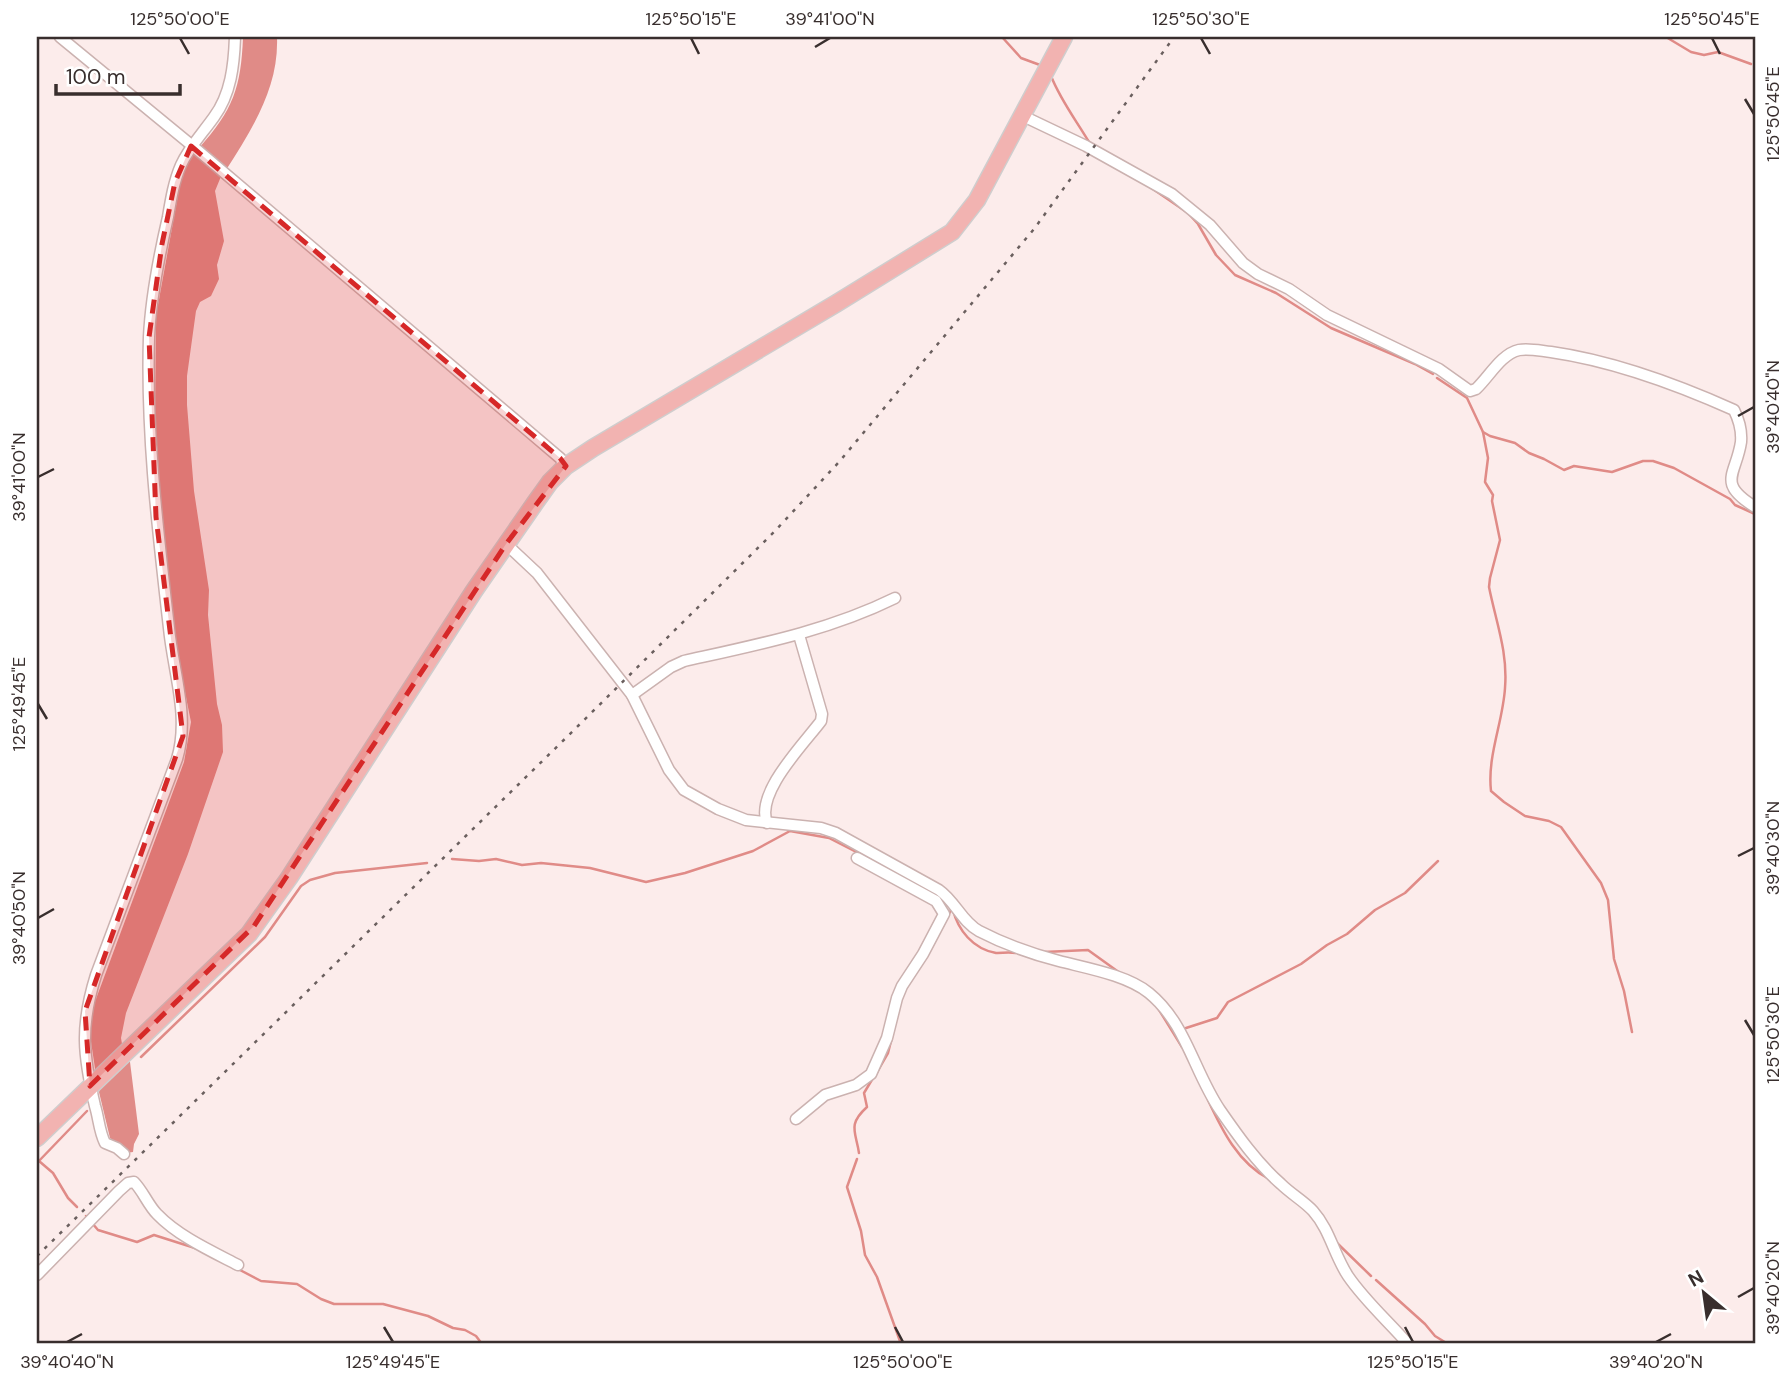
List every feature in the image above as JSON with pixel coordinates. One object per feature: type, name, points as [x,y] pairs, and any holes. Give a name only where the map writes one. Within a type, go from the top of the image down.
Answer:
[{"type":"main road","points":[[37,1138],[248,934],[289,878],[506,544],[550,482],[566,466],[593,448],[946,236],[977,200],[1064,37]]},
{"type":"street","points":[[60,37],[555,453],[566,466]]},
{"type":"street","points":[[124,1154],[105,1143],[102,1137],[84,1038],[85,1011],[183,736],[156,517],[150,435],[149,337],[162,244],[175,182],[193,147],[215,117],[226,96],[235,37]]},
{"type":"street","points":[[1023,116],[1086,146],[1172,194],[1210,225],[1243,263],[1258,274],[1290,289],[1344,324],[1439,369],[1470,391],[1476,389],[1509,354],[1519,350],[1532,350],[1586,357],[1693,391],[1734,410],[1741,425],[1741,442],[1732,467],[1731,479],[1736,494],[1755,507]]},
{"type":"street","points":[[506,544],[537,573],[632,695],[669,770],[684,790],[718,809],[746,820],[821,828],[836,833],[950,898],[968,923],[979,930],[1035,954],[1105,973],[1146,990],[1164,1006],[1226,1117],[1273,1176],[1314,1212],[1323,1224],[1349,1277],[1408,1344]]},
{"type":"street","points":[[632,695],[684,661],[799,635],[855,616],[895,598]]},
{"type":"street","points":[[767,823],[764,807],[773,785],[821,721],[822,714],[799,635]]},
{"type":"street","points":[[796,1119],[825,1095],[856,1085],[871,1074],[887,1038],[897,998],[944,914],[936,901],[857,859]]},
{"type":"street","points":[[941,907],[950,898]]},
{"type":"street","points":[[37,1276],[119,1191],[128,1183],[134,1182],[148,1205],[168,1225],[238,1265]]},
{"type":"highlighted area","points":[[191,146],[560,458],[566,466],[506,544],[254,926],[90,1086],[85,1011],[183,736],[156,517],[149,337],[162,244],[175,182]]},
{"type":"shaded area","points":[[243,37],[277,37],[274,74],[262,107],[226,170],[199,148],[220,122],[233,97],[240,71]]},
{"type":"shaded area","points":[[195,152],[222,174],[215,191],[224,241],[217,265],[219,279],[211,296],[200,302],[196,311],[187,376],[187,405],[194,491],[209,590],[208,615],[223,752],[188,854],[126,1013],[121,1038],[123,1050],[96,1075],[90,1035],[93,1007],[184,762],[191,722],[176,647],[162,520],[155,416],[156,316],[180,184],[185,168]]},
{"type":"shaded area","points":[[128,1062],[139,1134],[133,1152],[126,1153],[110,1138],[99,1092],[101,1086]]},
{"type":"waterway","points":[[1002,37],[1021,58],[1040,65]]},
{"type":"waterway","points":[[1666,37],[1691,52],[1704,55],[1718,52],[1751,64]]},
{"type":"waterway","points":[[1051,76],[1089,142]]},
{"type":"waterway","points":[[1104,161],[1132,177]]},
{"type":"waterway","points":[[1147,185],[1188,213],[1198,224],[1216,255],[1235,275],[1276,293],[1331,328],[1433,374]]},
{"type":"waterway","points":[[1437,378],[1467,398],[1483,432],[1515,443],[1564,470],[1574,466],[1612,472],[1643,461],[1653,461],[1674,468],[1755,514]]},
{"type":"waterway","points":[[1483,432],[1488,458],[1485,482],[1493,495],[1500,540],[1489,587],[1503,649],[1505,675],[1504,701],[1491,765],[1491,791],[1525,816],[1549,821],[1561,827],[1601,883],[1608,900],[1614,959],[1632,1032]]},
{"type":"waterway","points":[[452,859],[496,859],[522,865],[541,863],[590,868],[646,882],[685,873],[753,851],[790,831],[829,838],[866,857]]},
{"type":"waterway","points":[[1186,1028],[1217,1018],[1228,1002],[1301,964],[1347,934],[1375,910],[1405,893],[1438,861]]},
{"type":"waterway","points":[[141,1057],[265,937],[301,886],[310,880],[335,873],[427,863]]},
{"type":"waterway","points":[[929,952],[952,908]]},
{"type":"waterway","points":[[953,910],[959,925],[974,943],[996,953],[1016,953]]},
{"type":"waterway","points":[[1044,952],[1088,950],[1120,973]]},
{"type":"waterway","points":[[1156,1005],[1182,1047]]},
{"type":"waterway","points":[[877,1072],[888,1053],[892,1037]]},
{"type":"waterway","points":[[859,1153],[854,1129],[857,1119],[867,1107],[864,1093],[873,1078]]},
{"type":"waterway","points":[[1208,1100],[1225,1134],[1240,1155],[1269,1179]]},
{"type":"waterway","points":[[37,1163],[87,1111]]},
{"type":"waterway","points":[[857,1159],[847,1187],[861,1231],[865,1255],[877,1277],[901,1344]]},
{"type":"waterway","points":[[39,1161],[53,1173],[68,1198],[77,1207]]},
{"type":"waterway","points":[[86,1216],[98,1230],[137,1242],[154,1235],[198,1249]]},
{"type":"waterway","points":[[1336,1242],[1371,1276]]},
{"type":"waterway","points":[[238,1269],[261,1281],[297,1284],[334,1304],[383,1304],[428,1316],[453,1328],[465,1330],[476,1336],[482,1344]]},
{"type":"waterway","points":[[1376,1280],[1435,1336],[1448,1344]]},
{"type":"railway","points":[[37,1256],[774,532],[839,462],[1034,229],[1174,37]]}]
